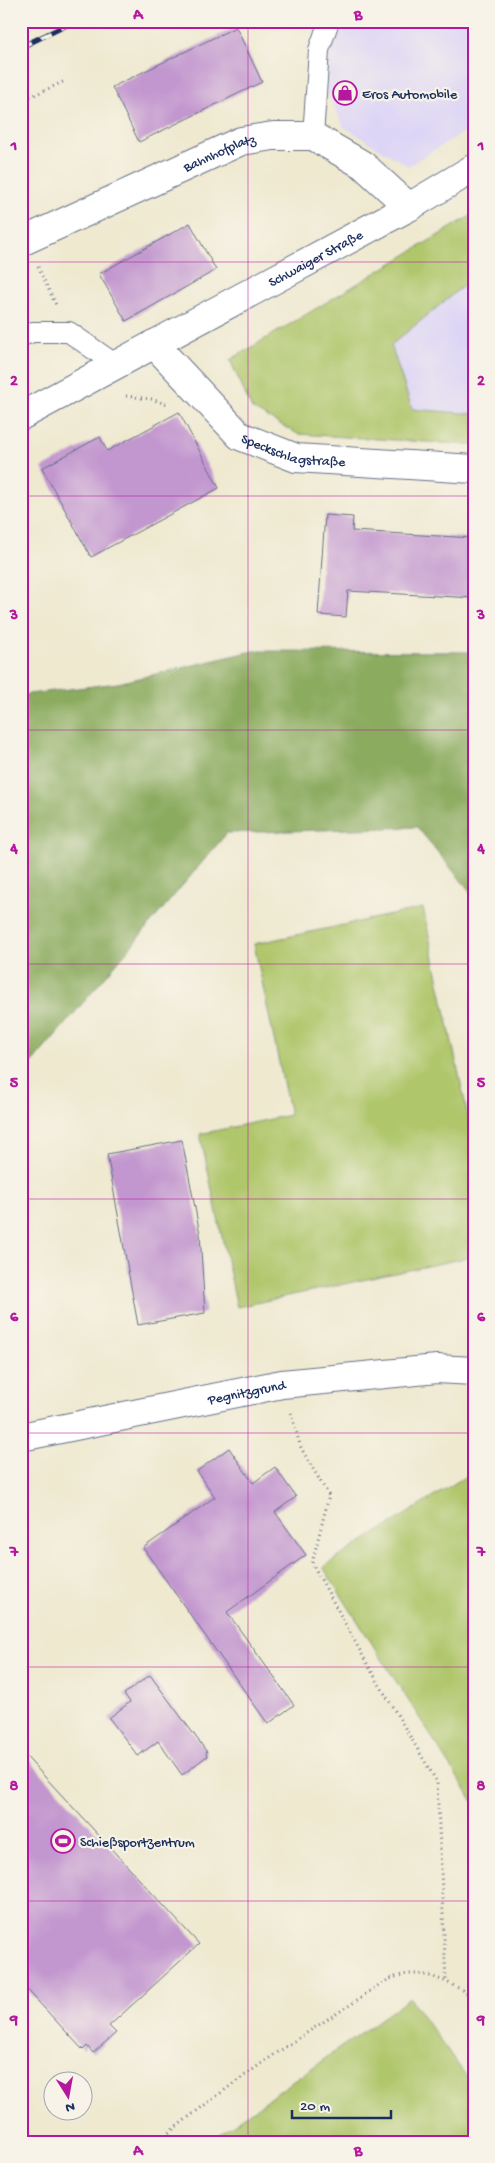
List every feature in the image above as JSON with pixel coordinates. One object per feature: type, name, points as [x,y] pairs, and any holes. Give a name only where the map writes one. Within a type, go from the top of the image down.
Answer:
[{"type":"street","name":"Bahnhofplatz","points":[[24,241],[241,141],[273,136],[313,136]]},
{"type":"street","points":[[313,136],[363,165],[409,206]]},
{"type":"street","name":"Schwaiger Straße","points":[[154,344],[409,206],[474,168]]},
{"type":"street","points":[[21,416],[154,344]]},
{"type":"street","name":"Speckschlagstraße","points":[[154,344],[172,366],[240,436],[296,458],[474,469]]},
{"type":"street","name":"Pegnitzgrund","points":[[21,1437],[282,1384],[437,1370],[474,1371]]},
{"type":"lane","points":[[313,136],[319,50],[329,21]]},
{"type":"lane","points":[[21,336],[33,332],[69,332],[116,365]]},
{"type":"path","points":[[21,101],[65,80]]},
{"type":"path","points":[[24,241],[69,332]]},
{"type":"path","points":[[282,1384],[301,1448],[329,1496],[312,1562],[369,1667],[437,1782],[446,1980]]},
{"type":"path","points":[[157,2142],[202,2106],[303,2035],[395,1977],[421,1974],[446,1980],[474,1997]]},
{"type":"shaded area","points":[[344,21],[474,21],[474,126],[408,166],[344,127],[326,91],[327,64],[337,31]]},
{"type":"shaded area","points":[[474,277],[474,414],[412,409],[391,345]]},
{"type":"green space","points":[[474,214],[474,277],[391,345],[412,409],[474,414],[474,445],[298,434],[252,409],[230,360]]},
{"type":"green space","points":[[253,651],[474,652],[474,896],[417,827],[227,833],[21,1076],[21,695],[118,683]]},
{"type":"green space","points":[[423,908],[474,1144],[474,1256],[237,1307],[200,1134],[290,1115],[254,944]]},
{"type":"green space","points":[[474,1471],[474,1803],[323,1567]]},
{"type":"green space","points":[[410,1998],[474,2087],[474,2142],[208,2142]]},
{"type":"building","points":[[236,27],[262,82],[139,142],[112,87]]},
{"type":"building","points":[[190,223],[216,270],[126,321],[99,274]]},
{"type":"building","points":[[179,412],[219,488],[91,557],[42,468],[100,437],[107,451]]},
{"type":"building","points":[[325,515],[353,517],[352,531],[474,538],[474,598],[348,591],[346,617],[318,615]]},
{"type":"building","points":[[182,1140],[200,1234],[205,1313],[138,1325],[107,1154]]},
{"type":"building","points":[[229,1448],[253,1483],[275,1467],[296,1497],[275,1512],[306,1555],[227,1612],[294,1705],[268,1724],[143,1548],[215,1497],[197,1471]]},
{"type":"building","points":[[150,1675],[207,1752],[207,1756],[182,1775],[158,1741],[138,1756],[109,1718],[130,1702],[124,1694]]},
{"type":"building","name":"Schießsportzentrum","points":[[21,1751],[199,1944],[109,2026],[116,2033],[93,2053],[87,2046],[83,2050],[21,1983]]},
{"type":"railway","points":[[21,47],[75,21]]},
{"type":"place","name":"Eros Automobile","points":[[345,93]]},
{"type":"place","name":"Schießsportzentrum","points":[[63,1841]]}]
